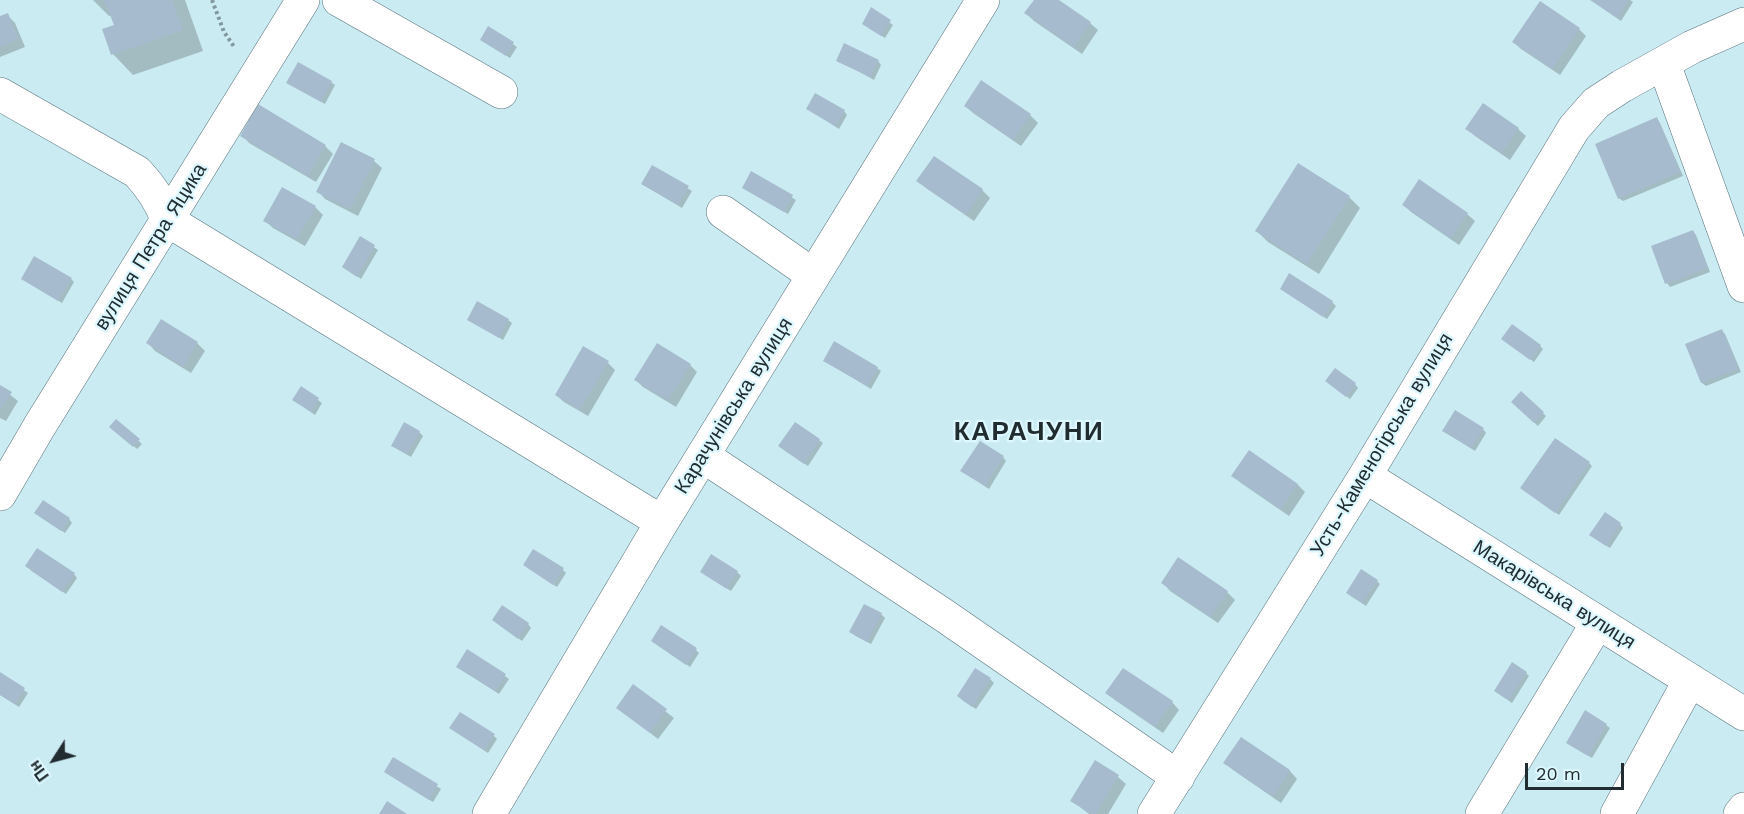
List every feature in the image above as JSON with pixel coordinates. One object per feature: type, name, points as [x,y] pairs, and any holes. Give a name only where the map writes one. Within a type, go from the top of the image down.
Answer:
[{"type":"street","name":"вулиця Петра Яцика","points":[[0,494],[303,0]]},
{"type":"street","points":[[339,0],[501,92]]},
{"type":"street","name":"Карачунівська вулиця","points":[[489,814],[662,522],[983,0]]},
{"type":"street","name":"Усть-Каменогірська вулиця","points":[[1154,814],[1365,476],[1574,128],[1596,103],[1622,86],[1692,47],[1744,24]]},
{"type":"street","points":[[1664,64],[1744,286]]},
{"type":"street","points":[[0,94],[137,172],[152,187],[167,220],[662,522]]},
{"type":"street","points":[[723,212],[813,275]]},
{"type":"street","points":[[703,456],[942,614],[1178,777]]},
{"type":"street","name":"Макарівська вулиця","points":[[1365,476],[1744,714]]},
{"type":"street","points":[[1482,814],[1598,622]]},
{"type":"street","points":[[1617,814],[1690,680]]},
{"type":"street","points":[[1740,814],[1744,809]]},
{"type":"path","points":[[212,0],[224,32],[243,59],[261,68]]},
{"type":"building","points":[[104,0],[172,0],[183,30],[111,55],[102,29],[114,25]]},
{"type":"building","points":[[1034,0],[1059,0],[1091,22],[1074,47],[1024,13]]},
{"type":"building","points":[[1590,0],[1629,0],[1617,18]]},
{"type":"building","points":[[1540,1],[1580,28],[1552,69],[1512,42]]},
{"type":"building","points":[[871,7],[891,20],[881,36],[862,24]]},
{"type":"building","points":[[8,13],[18,39],[0,47],[0,16]]},
{"type":"building","points":[[488,26],[514,42],[506,56],[480,40]]},
{"type":"building","points":[[844,43],[879,60],[870,77],[836,61]]},
{"type":"building","points":[[298,62],[332,81],[321,102],[286,83]]},
{"type":"building","points":[[981,80],[1031,114],[1013,140],[964,106]]},
{"type":"building","points":[[815,93],[845,110],[835,126],[806,109]]},
{"type":"building","points":[[1483,103],[1519,128],[1502,153],[1465,129]]},
{"type":"building","points":[[258,104],[326,145],[308,176],[240,136]]},
{"type":"building","points":[[1657,117],[1680,172],[1618,199],[1595,144]]},
{"type":"building","points":[[341,142],[375,159],[350,209],[316,192]]},
{"type":"building","points":[[934,156],[983,189],[966,215],[916,181]]},
{"type":"building","points":[[1298,163],[1350,196],[1307,264],[1255,231]]},
{"type":"building","points":[[652,165],[689,186],[678,205],[641,184]]},
{"type":"building","points":[[751,171],[793,195],[784,212],[742,188]]},
{"type":"building","points":[[1419,179],[1468,213],[1451,238],[1402,205]]},
{"type":"building","points":[[282,187],[316,206],[297,239],[263,221]]},
{"type":"building","points":[[1693,230],[1708,268],[1665,284],[1651,246]]},
{"type":"building","points":[[360,236],[375,245],[357,277],[342,267]]},
{"type":"building","points":[[34,256],[72,278],[58,301],[21,279]]},
{"type":"building","points":[[1289,273],[1333,301],[1323,317],[1280,289]]},
{"type":"building","points":[[477,301],[509,319],[499,338],[467,320]]},
{"type":"building","points":[[161,319],[198,342],[183,367],[146,343]]},
{"type":"building","points":[[1512,324],[1541,345],[1530,360],[1501,339]]},
{"type":"building","points":[[1722,329],[1738,369],[1701,383],[1685,344]]},
{"type":"building","points":[[834,341],[878,367],[867,386],[823,361]]},
{"type":"building","points":[[657,343],[691,364],[668,400],[634,380]]},
{"type":"building","points":[[583,346],[609,361],[580,410],[555,395]]},
{"type":"building","points":[[1335,368],[1356,383],[1346,397],[1325,381]]},
{"type":"building","points":[[0,385],[12,392],[0,411]]},
{"type":"building","points":[[301,386],[319,398],[311,412],[292,400]]},
{"type":"building","points":[[1521,391],[1544,412],[1534,423],[1511,402]]},
{"type":"building","points":[[1455,410],[1484,428],[1471,448],[1442,431]]},
{"type":"building","points":[[116,419],[140,439],[133,447],[109,427]]},
{"type":"building","points":[[404,422],[420,431],[407,454],[391,446]]},
{"type":"building","points":[[795,422],[820,439],[804,464],[778,446]]},
{"type":"building","points":[[1555,438],[1590,462],[1555,513],[1520,488]]},
{"type":"building","points":[[980,441],[1004,456],[985,486],[960,471]]},
{"type":"building","points":[[1249,450],[1298,484],[1281,509],[1231,476]]},
{"type":"building","points":[[43,500],[70,518],[61,531],[34,513]]},
{"type":"building","points":[[1605,512],[1621,523],[1606,546],[1589,535]]},
{"type":"building","points":[[37,548],[75,573],[62,592],[25,566]]},
{"type":"building","points":[[533,549],[564,568],[553,585],[523,565]]},
{"type":"building","points":[[711,554],[738,571],[727,589],[700,572]]},
{"type":"building","points":[[1178,557],[1228,591],[1210,617],[1161,583]]},
{"type":"building","points":[[1361,569],[1378,580],[1362,603],[1346,593]]},
{"type":"building","points":[[864,604],[882,613],[867,642],[849,632]]},
{"type":"building","points":[[502,605],[529,623],[518,639],[492,620]]},
{"type":"building","points":[[661,625],[697,648],[686,665],[651,641]]},
{"type":"building","points":[[467,649],[506,674],[495,691],[456,667]]},
{"type":"building","points":[[1512,662],[1527,672],[1508,700],[1494,691]]},
{"type":"building","points":[[975,668],[991,678],[972,707],[957,696]]},
{"type":"building","points":[[1123,668],[1173,701],[1155,727],[1105,693]]},
{"type":"building","points":[[0,672],[25,688],[15,704],[0,695]]},
{"type":"building","points":[[633,684],[667,709],[650,733],[616,708]]},
{"type":"building","points":[[1585,710],[1607,724],[1588,756],[1566,743]]},
{"type":"building","points":[[460,712],[495,734],[484,750],[449,728]]},
{"type":"building","points":[[1241,737],[1290,770],[1273,796],[1223,763]]},
{"type":"building","points":[[393,757],[438,784],[429,800],[384,772]]},
{"type":"building","points":[[1095,760],[1119,775],[1096,814],[1092,814],[1070,801]]},
{"type":"building","points":[[387,801],[407,814],[379,814]]},
{"type":"district","name":"КАРАЧУНИ","points":[[1029,432]]}]
